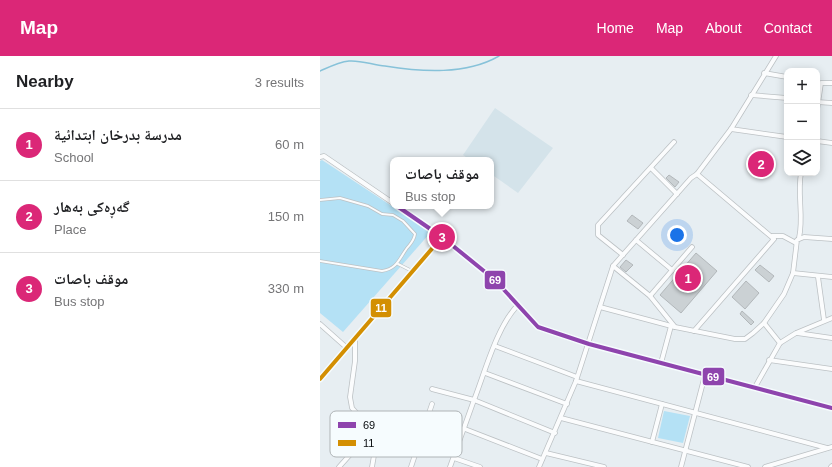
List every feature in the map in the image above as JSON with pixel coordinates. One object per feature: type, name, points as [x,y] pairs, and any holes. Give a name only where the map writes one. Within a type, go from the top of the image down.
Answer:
[{"type":"street","points":[[539,467],[555,433],[577,379],[613,266],[691,178],[697,174],[731,129],[764,73],[776,56]]},
{"type":"street","points":[[764,73],[784,76]]},
{"type":"street","points":[[820,82],[832,83]]},
{"type":"street","points":[[751,95],[784,98]]},
{"type":"street","points":[[820,102],[832,104]]},
{"type":"street","points":[[731,129],[784,137]]},
{"type":"street","points":[[820,141],[832,143]]},
{"type":"street","points":[[623,255],[598,235],[598,225],[674,142]]},
{"type":"street","points":[[320,157],[324,156],[390,201]]},
{"type":"street","points":[[651,168],[677,194]]},
{"type":"street","points":[[697,174],[772,236],[783,236],[796,243]]},
{"type":"street","points":[[600,306],[694,331],[735,339],[745,338],[764,322],[784,294],[793,273],[796,243],[799,238],[802,224],[799,186],[801,176]]},
{"type":"street","points":[[401,209],[442,237],[495,280],[538,327],[589,344],[832,408]]},
{"type":"street","points":[[694,331],[772,243],[774,239],[772,236]]},
{"type":"street","points":[[320,379],[442,237]]},
{"type":"street","points":[[799,238],[832,239]]},
{"type":"street","points":[[636,240],[672,270]]},
{"type":"street","points":[[650,296],[692,246]]},
{"type":"street","points":[[613,266],[650,296],[673,326]]},
{"type":"street","points":[[793,273],[818,277],[832,277]]},
{"type":"street","points":[[818,277],[824,320]]},
{"type":"street","points":[[462,437],[474,400],[508,315],[518,305]]},
{"type":"street","points":[[755,387],[780,343],[796,333],[824,320],[832,318]]},
{"type":"street","points":[[764,322],[780,343]]},
{"type":"street","points":[[320,324],[347,348]]},
{"type":"street","points":[[661,363],[673,326]]},
{"type":"street","points":[[796,333],[832,338]]},
{"type":"street","points":[[354,411],[352,408],[350,397],[355,360],[355,339]]},
{"type":"street","points":[[495,346],[577,379],[662,404],[830,448]]},
{"type":"street","points":[[769,360],[832,369]]},
{"type":"street","points":[[485,373],[567,404]]},
{"type":"street","points":[[682,467],[705,375]]},
{"type":"street","points":[[432,389],[474,400],[555,433]]},
{"type":"street","points":[[430,411],[432,404]]},
{"type":"street","points":[[652,442],[662,404]]},
{"type":"street","points":[[561,418],[748,467]]},
{"type":"street","points":[[465,429],[542,459]]},
{"type":"street","points":[[765,467],[830,448]]},
{"type":"street","points":[[546,453],[604,467]]},
{"type":"street","points":[[339,467],[348,457]]},
{"type":"street","points":[[372,467],[374,457]]},
{"type":"street","points":[[412,467],[415,457]]},
{"type":"street","points":[[450,467],[454,458],[480,467]]},
{"type":"street","points":[[779,467],[784,461]]},
{"type":"lane","points":[[320,200],[340,198],[352,200],[368,206],[382,214],[393,215],[403,221],[415,234],[414,240],[398,264],[390,270],[382,271],[320,261]]},
{"type":"lane","points":[[398,264],[413,272]]},
{"type":"shaded area","points":[[495,108],[553,148],[518,193],[494,176],[494,157],[466,157],[463,155]]},
{"type":"shaded area","points":[[322,160],[390,205],[390,209],[396,209],[431,232],[343,332],[320,313],[320,161]]},
{"type":"shaded area","points":[[664,411],[690,416],[683,443],[658,438]]},
{"type":"building","points":[[669,175],[679,182],[675,187],[666,178]]},
{"type":"building","points":[[632,215],[643,223],[638,229],[627,221]]},
{"type":"building","points":[[696,253],[717,271],[681,313],[660,295]]},
{"type":"building","points":[[626,260],[633,265],[626,272],[620,267]]},
{"type":"building","points":[[760,265],[774,276],[769,282],[755,270]]},
{"type":"building","points":[[746,281],[759,293],[745,309],[732,297]]},
{"type":"building","points":[[742,311],[754,322],[751,325],[740,314]]},
{"type":"waterway","points":[[320,71],[342,62],[349,61],[414,70],[458,69],[486,62],[499,56]]},
{"type":"transit line","name":"69","points":[[401,209],[442,237],[495,280],[538,327],[589,344],[832,408]]},
{"type":"transit line","name":"11","points":[[320,379],[442,237]]},
{"type":"place","name":"گەڕەکی بەهار","points":[[761,164]]},
{"type":"place","name":"موقف باصات","points":[[442,237]]},
{"type":"place","name":"مدرسة بدرخان ابتدائية","points":[[688,278]]}]
